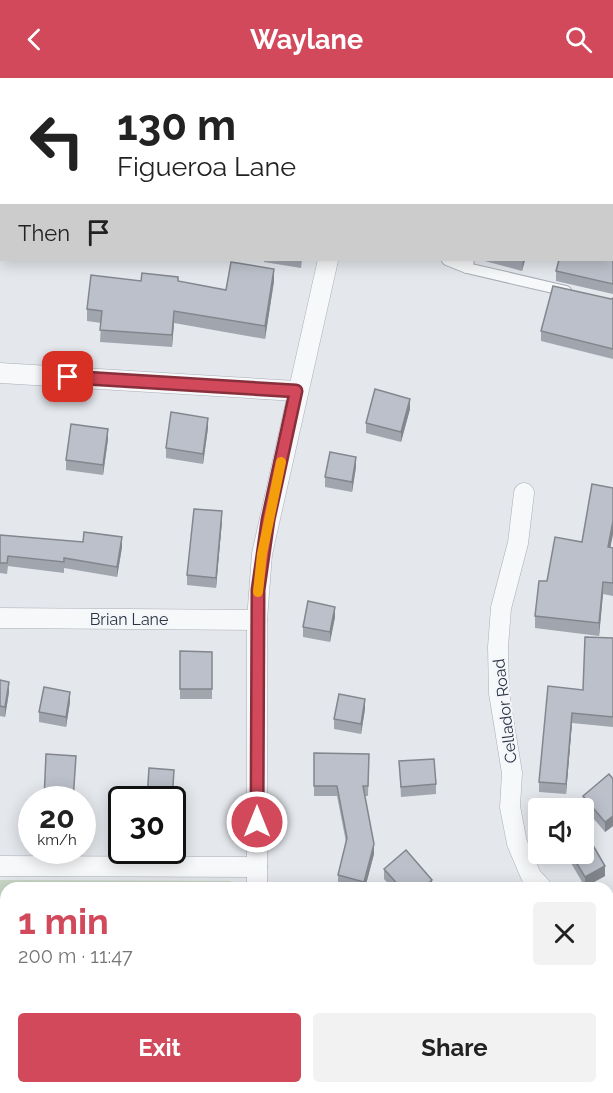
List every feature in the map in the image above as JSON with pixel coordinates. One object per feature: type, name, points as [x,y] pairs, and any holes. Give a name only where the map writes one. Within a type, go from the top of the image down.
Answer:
[{"type":"street","points":[[257,882],[257,620],[262,554],[296,391],[328,261]]},
{"type":"street","points":[[0,373],[296,391]]},
{"type":"street","name":"Cellador Road","points":[[524,494],[518,543],[501,608],[498,647],[499,681],[512,773],[510,807],[517,843],[531,876],[536,882]]},
{"type":"street","name":"Brian Lane","points":[[0,618],[257,620]]},
{"type":"street","points":[[0,866],[257,867]]},
{"type":"lane","points":[[452,261],[579,294]]},
{"type":"green space","points":[[0,880],[231,882],[0,882]]},
{"type":"building","points":[[559,261],[613,261],[613,284],[556,271]]},
{"type":"building","points":[[231,262],[274,269],[265,326],[174,311],[172,335],[100,330],[102,311],[87,309],[91,275],[141,281],[142,273],[178,277],[178,281],[226,290]]},
{"type":"building","points":[[553,286],[613,298],[613,349],[541,331]]},
{"type":"building","points":[[375,389],[410,399],[401,432],[366,423]]},
{"type":"building","points":[[171,412],[208,418],[203,454],[166,448]]},
{"type":"building","points":[[71,424],[108,429],[103,465],[66,460]]},
{"type":"building","points":[[330,452],[356,457],[352,482],[325,477]]},
{"type":"building","points":[[592,484],[613,488],[613,521],[608,547],[613,548],[613,583],[603,582],[599,623],[535,616],[539,581],[547,581],[555,537],[582,542]]},
{"type":"building","points":[[194,509],[222,511],[216,578],[187,575]]},
{"type":"building","points":[[84,532],[122,537],[117,567],[64,558],[64,562],[8,556],[7,563],[0,563],[0,535],[83,542]]},
{"type":"building","points":[[308,601],[335,607],[330,632],[303,627]]},
{"type":"building","points":[[585,637],[613,638],[613,717],[572,713],[566,784],[539,782],[548,686],[583,690]]},
{"type":"building","points":[[180,651],[212,652],[212,689],[180,689]]},
{"type":"building","points":[[0,680],[9,682],[5,707],[0,706]]},
{"type":"building","points":[[44,687],[70,692],[66,717],[39,712]]},
{"type":"building","points":[[339,694],[365,699],[361,724],[334,719]]},
{"type":"building","points":[[314,753],[369,754],[368,786],[363,786],[374,844],[364,882],[338,875],[347,838],[337,786],[314,786]]},
{"type":"building","points":[[46,754],[76,756],[74,786],[45,786]]},
{"type":"building","points":[[434,759],[436,784],[401,787],[399,761]]},
{"type":"building","points":[[149,768],[174,770],[173,786],[148,786]]},
{"type":"building","points":[[609,774],[613,779],[613,816],[605,822],[594,809],[594,798],[583,796]]},
{"type":"building","points":[[594,847],[605,866],[585,877],[577,864],[594,864]]},
{"type":"building","points":[[406,850],[432,880],[430,882],[396,882],[384,869]]},
{"type":"slow traffic","points":[[258,592],[268,520],[281,462]]},
{"type":"route","points":[[68,377],[296,391],[268,520],[258,590],[257,822]]}]
